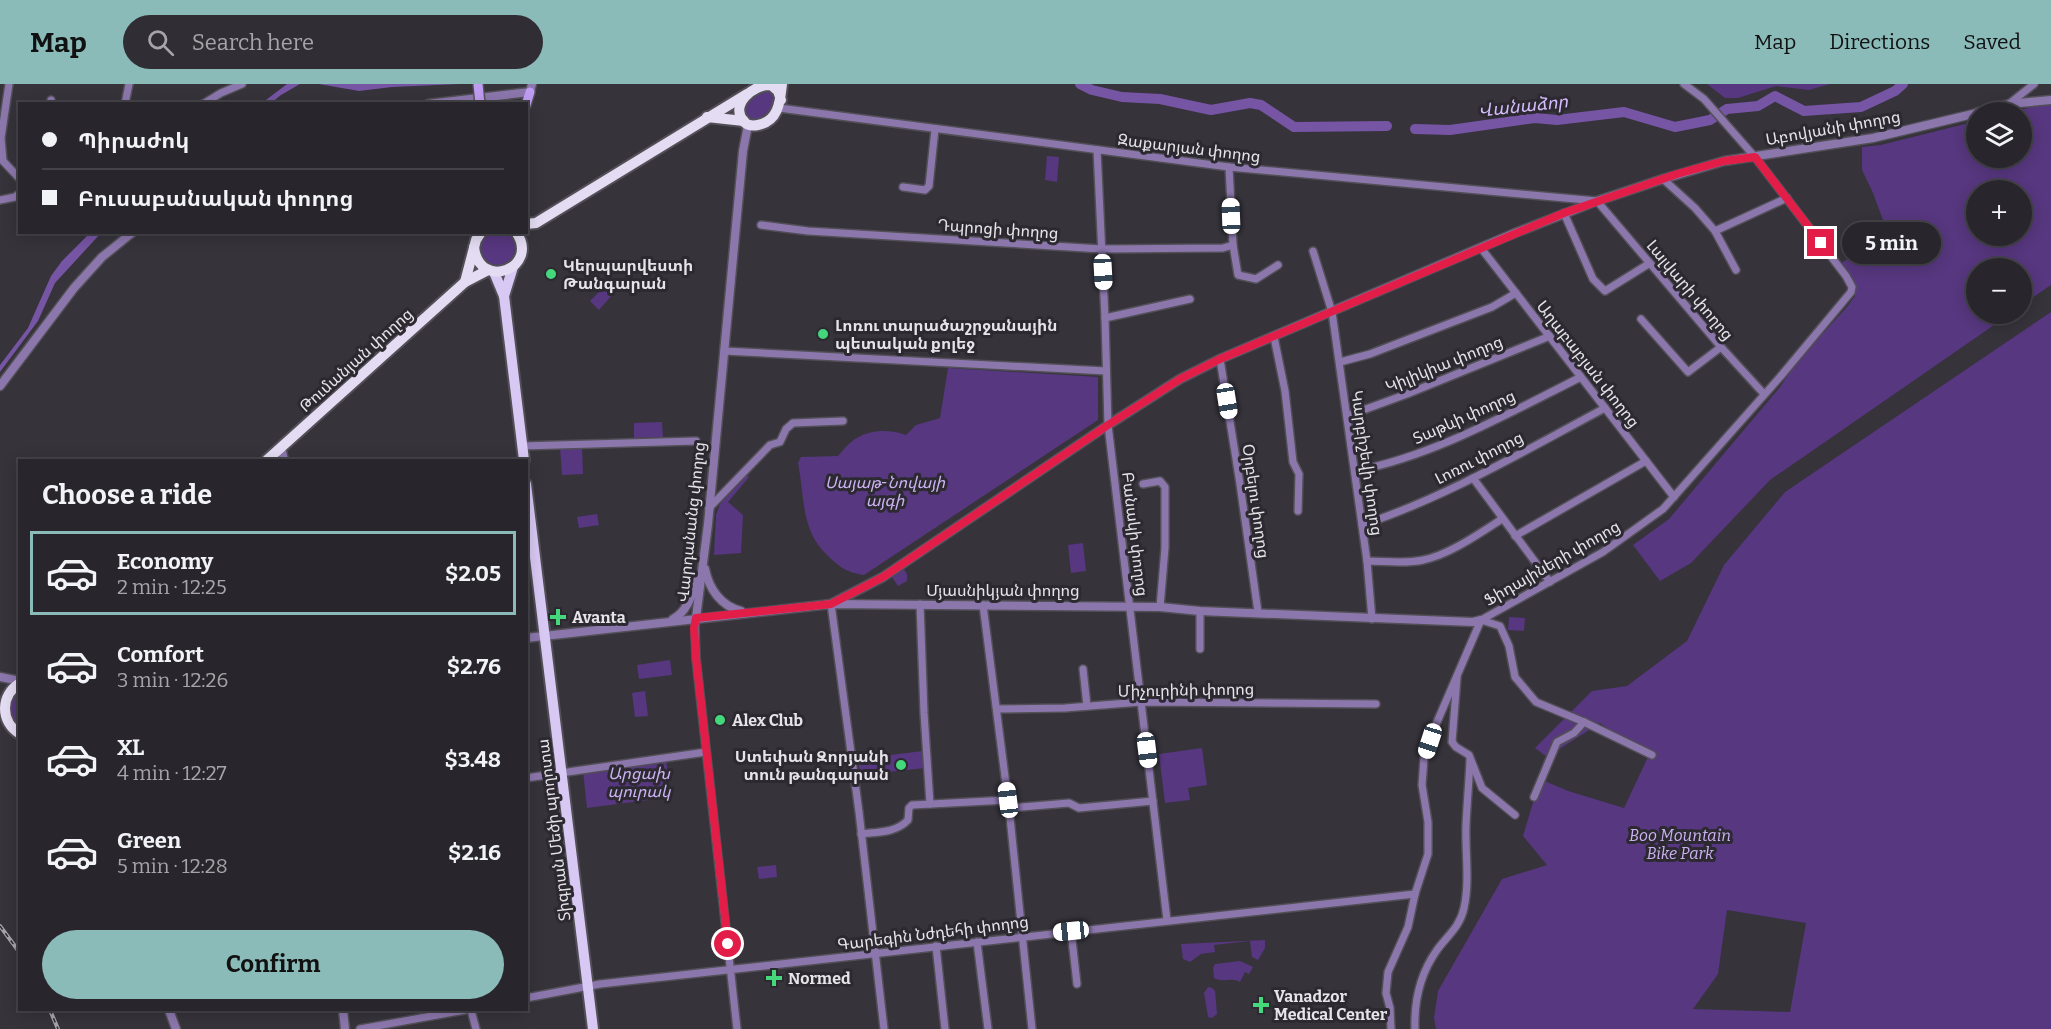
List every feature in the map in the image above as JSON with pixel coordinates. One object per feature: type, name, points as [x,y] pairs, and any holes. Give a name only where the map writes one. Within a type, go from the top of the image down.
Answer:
[{"type":"highway","points":[[707,117],[758,125],[767,122],[780,104],[782,84]]},
{"type":"highway","points":[[531,224],[759,85],[774,87],[778,91],[780,104]]},
{"type":"highway","points":[[746,123],[741,110],[747,94]]},
{"type":"highway","points":[[465,282],[474,247],[480,234]]},
{"type":"highway","points":[[474,247],[478,260],[491,271],[507,270],[513,267],[521,256],[521,243],[517,234]]},
{"type":"highway","points":[[521,243],[526,234]]},
{"type":"highway","name":"Թումանյան փողոց","points":[[268,459],[465,282],[491,271]]},
{"type":"highway","points":[[18,683],[2,699],[6,722],[18,733]]},
{"type":"highway","points":[[1,732],[18,733]]},
{"type":"main road","points":[[478,84],[480,102]]},
{"type":"main road","points":[[504,296],[513,267]]},
{"type":"main road","points":[[491,271],[504,296],[524,459]]},
{"type":"main road","name":"Տիգրան Մեծի պողոտա","points":[[528,494],[593,1029]]},
{"type":"street","points":[[9,84],[1,138],[3,161],[18,177]]},
{"type":"street","points":[[125,102],[129,84]]},
{"type":"street","points":[[221,84],[221,93]]},
{"type":"street","points":[[206,102],[242,84]]},
{"type":"street","points":[[1684,84],[1704,99],[1755,157],[1787,198],[1715,231]]},
{"type":"street","name":"Աբովյանի փողոց","points":[[2012,102],[2034,84]]},
{"type":"street","points":[[441,102],[531,88]]},
{"type":"street","points":[[2030,102],[2051,100]]},
{"type":"street","name":"Զաքարյան փողոց","points":[[780,104],[935,129],[1229,167],[1597,201]]},
{"type":"street","name":"Աբովյանի փողոց","points":[[831,604],[883,577],[1108,425],[1180,379],[1220,359],[1564,213],[1663,178],[1724,161],[1873,138],[1966,116]]},
{"type":"street","name":"Վարդանանց փողոց","points":[[737,1029],[694,628],[704,560],[746,123]]},
{"type":"street","points":[[903,187],[925,190],[929,186],[935,129]]},
{"type":"street","name":"Բանակի փողոց","points":[[1097,150],[1108,425],[1167,920]]},
{"type":"street","points":[[1229,167],[1234,249],[1238,275],[1256,279],[1278,265]]},
{"type":"street","points":[[1663,178],[1695,208],[1715,231],[1736,270]]},
{"type":"street","points":[[0,200],[18,195]]},
{"type":"street","name":"Ֆիդայիների փողոց","points":[[1391,1029],[1390,1008],[1386,993],[1388,972],[1408,927],[1429,847],[1428,822],[1422,785],[1423,764],[1437,722],[1481,620],[1621,540],[1648,521],[1674,497],[1851,292],[1852,287],[1846,276],[1787,198]]},
{"type":"street","name":"Լալվարի փողոց","points":[[1597,201],[1764,394]]},
{"type":"street","points":[[1564,213],[1593,279],[1605,291],[1650,263]]},
{"type":"street","name":"Դպրոցի փողոց","points":[[761,225],[808,231],[1102,249],[1234,249]]},
{"type":"street","points":[[0,386],[74,288],[102,257],[131,234]]},
{"type":"street","name":"Աղաբաբյան փողոց","points":[[1481,248],[1674,497]]},
{"type":"street","name":"Կարբիշեվի փողոց","points":[[1313,251],[1332,312],[1367,561],[1372,619]]},
{"type":"street","points":[[1340,362],[1403,342],[1492,307],[1516,293]]},
{"type":"street","points":[[1105,318],[1190,299]]},
{"type":"street","points":[[1641,319],[1688,372],[1721,347]]},
{"type":"street","name":"Կիլիկիա փողոց","points":[[1347,416],[1550,336]]},
{"type":"street","points":[[1274,337],[1285,392],[1293,462],[1299,474],[1298,511]]},
{"type":"street","points":[[724,351],[1106,371]]},
{"type":"street","name":"Օրբելու փողոց","points":[[1220,359],[1258,612]]},
{"type":"street","name":"Տաթևի փողոց","points":[[1355,471],[1380,467],[1431,448],[1581,377]]},
{"type":"street","name":"Լոռու փողոց","points":[[1362,525],[1408,508],[1473,478],[1605,408]]},
{"type":"street","points":[[709,508],[770,445],[780,442],[786,429],[794,423],[843,421]]},
{"type":"street","points":[[522,446],[696,441]]},
{"type":"street","points":[[281,447],[284,459]]},
{"type":"street","points":[[1515,536],[1646,461]]},
{"type":"street","points":[[1473,478],[1550,582]]},
{"type":"street","points":[[1143,484],[1160,481],[1165,487],[1165,548],[1160,607]]},
{"type":"street","points":[[1367,561],[1426,560],[1469,539],[1502,519]]},
{"type":"street","points":[[704,560],[707,577],[717,596],[729,607],[747,613]]},
{"type":"street","points":[[668,621],[679,616],[687,605],[704,560]]},
{"type":"street","points":[[831,604],[884,1029]]},
{"type":"street","name":"Մյասնիկյան փողոց","points":[[528,638],[831,604],[1131,606],[1372,619],[1473,622],[1481,620]]},
{"type":"street","points":[[920,604],[930,804]]},
{"type":"street","points":[[983,605],[1009,804],[1032,1029]]},
{"type":"street","points":[[1200,611],[1200,649]]},
{"type":"street","points":[[1481,620],[1500,626],[1509,646],[1515,677],[1536,702],[1652,755]]},
{"type":"street","points":[[1083,669],[1087,706]]},
{"type":"street","points":[[1457,673],[1452,741],[1456,747],[1469,755],[1482,788],[1515,815]]},
{"type":"street","points":[[0,677],[18,682]]},
{"type":"street","name":"Միչուրինի փողոց","points":[[997,709],[1141,702],[1376,704]]},
{"type":"street","points":[[1534,797],[1557,742],[1574,733],[1584,722]]},
{"type":"street","points":[[528,778],[706,752]]},
{"type":"street","points":[[1415,1029],[1414,1012],[1419,985],[1437,950],[1460,922],[1464,908],[1470,760]]},
{"type":"street","points":[[861,834],[889,831],[900,827],[908,820],[910,806],[1069,803],[1079,808],[1153,801]]},
{"type":"street","name":"Գարեգին Նժդեհի փողոց","points":[[528,998],[588,986],[730,969],[1415,894]]},
{"type":"street","points":[[1071,931],[1077,984]]},
{"type":"street","points":[[977,942],[988,1029]]},
{"type":"street","points":[[936,946],[945,1029]]},
{"type":"street","points":[[170,1011],[176,1029]]},
{"type":"street","points":[[343,1011],[345,1029]]},
{"type":"street","points":[[360,1029],[459,1011]]},
{"type":"street","points":[[471,1011],[476,1029]]},
{"type":"green space","points":[[1707,84],[1830,84],[1809,90],[1776,86],[1738,98],[1725,98]]},
{"type":"green space","points":[[767,88],[776,96],[773,109],[755,121],[748,120],[744,114],[748,100]]},
{"type":"green space","points":[[2051,105],[2051,285],[2032,298],[2032,258],[1966,258],[1966,324],[1996,324],[1770,480],[1691,563],[1660,581],[1633,545],[1669,519],[1780,387],[1797,362],[1855,296],[1851,279],[1841,263],[1875,243],[1887,231],[1862,170],[1862,147],[1881,145],[1966,124],[1966,168],[2032,168],[2032,107]]},
{"type":"green space","points":[[1047,156],[1059,157],[1057,182],[1045,180]]},
{"type":"green space","points":[[489,234],[507,234],[514,242],[514,254],[504,264],[492,264],[482,254],[482,242]]},
{"type":"green space","points":[[604,287],[612,295],[599,310],[590,301]]},
{"type":"green space","name":"Boo Mountain Bike Park","points":[[2051,312],[2051,1029],[1436,1029],[1434,1018],[1438,991],[1502,879],[1547,865],[1523,836],[1540,779],[1568,791],[1624,808],[1648,757],[1600,723],[1547,757],[1535,748],[1592,691],[1627,686],[1687,641],[1724,565],[1785,492]],"holes":[[[1727,910],[1806,923],[1790,1012],[1693,1009],[1718,974]]]},
{"type":"green space","name":"Սայաթ-Նովայի այգի","points":[[948,368],[1098,377],[1098,420],[864,575],[844,569],[828,556],[812,535],[805,512],[798,463],[801,457],[838,456],[853,441],[867,433],[887,431],[906,435],[916,425],[940,418]]},
{"type":"green space","points":[[662,422],[663,437],[634,438],[634,423]]},
{"type":"green space","points":[[582,447],[583,474],[562,475],[560,448]]},
{"type":"green space","points":[[745,474],[749,477],[728,502],[743,515],[741,553],[714,555],[716,515],[720,504]]},
{"type":"green space","points":[[597,514],[599,525],[579,528],[577,517]]},
{"type":"green space","points":[[1083,543],[1086,571],[1071,573],[1068,545]]},
{"type":"green space","points":[[904,569],[907,581],[898,586],[892,577]]},
{"type":"green space","points":[[1509,617],[1525,618],[1524,631],[1508,630]]},
{"type":"green space","points":[[670,660],[672,675],[639,679],[637,665]]},
{"type":"green space","points":[[18,688],[18,728],[10,721],[8,699]]},
{"type":"green space","points":[[645,691],[648,716],[635,717],[632,693]]},
{"type":"green space","points":[[1202,748],[1207,785],[1188,788],[1190,800],[1165,803],[1159,754]]},
{"type":"green space","points":[[923,751],[925,768],[860,775],[858,759]]},
{"type":"green space","name":"Արցախ պուրակ","points":[[666,760],[671,797],[587,808],[583,771]]},
{"type":"green space","points":[[776,865],[777,877],[759,879],[757,867]]},
{"type":"green space","points":[[1265,940],[1265,948],[1258,960],[1252,957],[1250,941],[1214,945],[1215,952],[1201,954],[1190,962],[1183,959],[1181,944]]},
{"type":"green space","points":[[1240,961],[1253,967],[1249,974],[1245,972],[1240,982],[1214,978],[1215,964]]},
{"type":"green space","points":[[1208,987],[1215,991],[1217,1014],[1212,1018],[1208,1017],[1204,993]]},
{"type":"shaded area","points":[[287,84],[300,84],[272,102],[263,102]]},
{"type":"shaded area","points":[[319,84],[460,84],[359,91]]},
{"type":"shaded area","points":[[89,234],[100,234],[55,283],[38,321],[0,372],[0,365],[28,328],[51,276],[62,261]]},
{"type":"waterway","name":"Վանաձոր","points":[[1080,84],[1092,90],[1122,97],[1160,99],[1211,110],[1250,103],[1261,105],[1294,127],[1387,126]]},
{"type":"waterway","name":"Վանաձոր","points":[[1415,129],[1450,130],[1535,118],[1557,120],[1624,112],[1675,127],[1710,120],[1727,109],[1758,106],[1775,96],[1804,111],[1861,107],[1895,91],[1903,84]]},
{"type":"railway","points":[[0,926],[18,950]]},
{"type":"railway","points":[[50,1011],[58,1029]]},
{"type":"place","name":"Կերպարվեստի Թանգարան","points":[[551,274]]},
{"type":"place","name":"Լոռու տարածաշրջանային պետական քոլեջ","points":[[823,334]]},
{"type":"place","name":"Avanta","points":[[558,617]]},
{"type":"place","name":"Alex Club","points":[[720,720]]},
{"type":"place","name":"Ստեփան Զորյանի տուն թանգարան","points":[[901,765]]},
{"type":"place","name":"Normed","points":[[774,978]]},
{"type":"place","name":"Vanadzor Medical Center","points":[[1261,1005]]},
{"type":"route","points":[[728,944],[696,658],[694,628],[696,618],[831,604],[883,577],[1180,379],[1220,359],[1515,233],[1663,178],[1724,161],[1755,157],[1821,243]]}]
